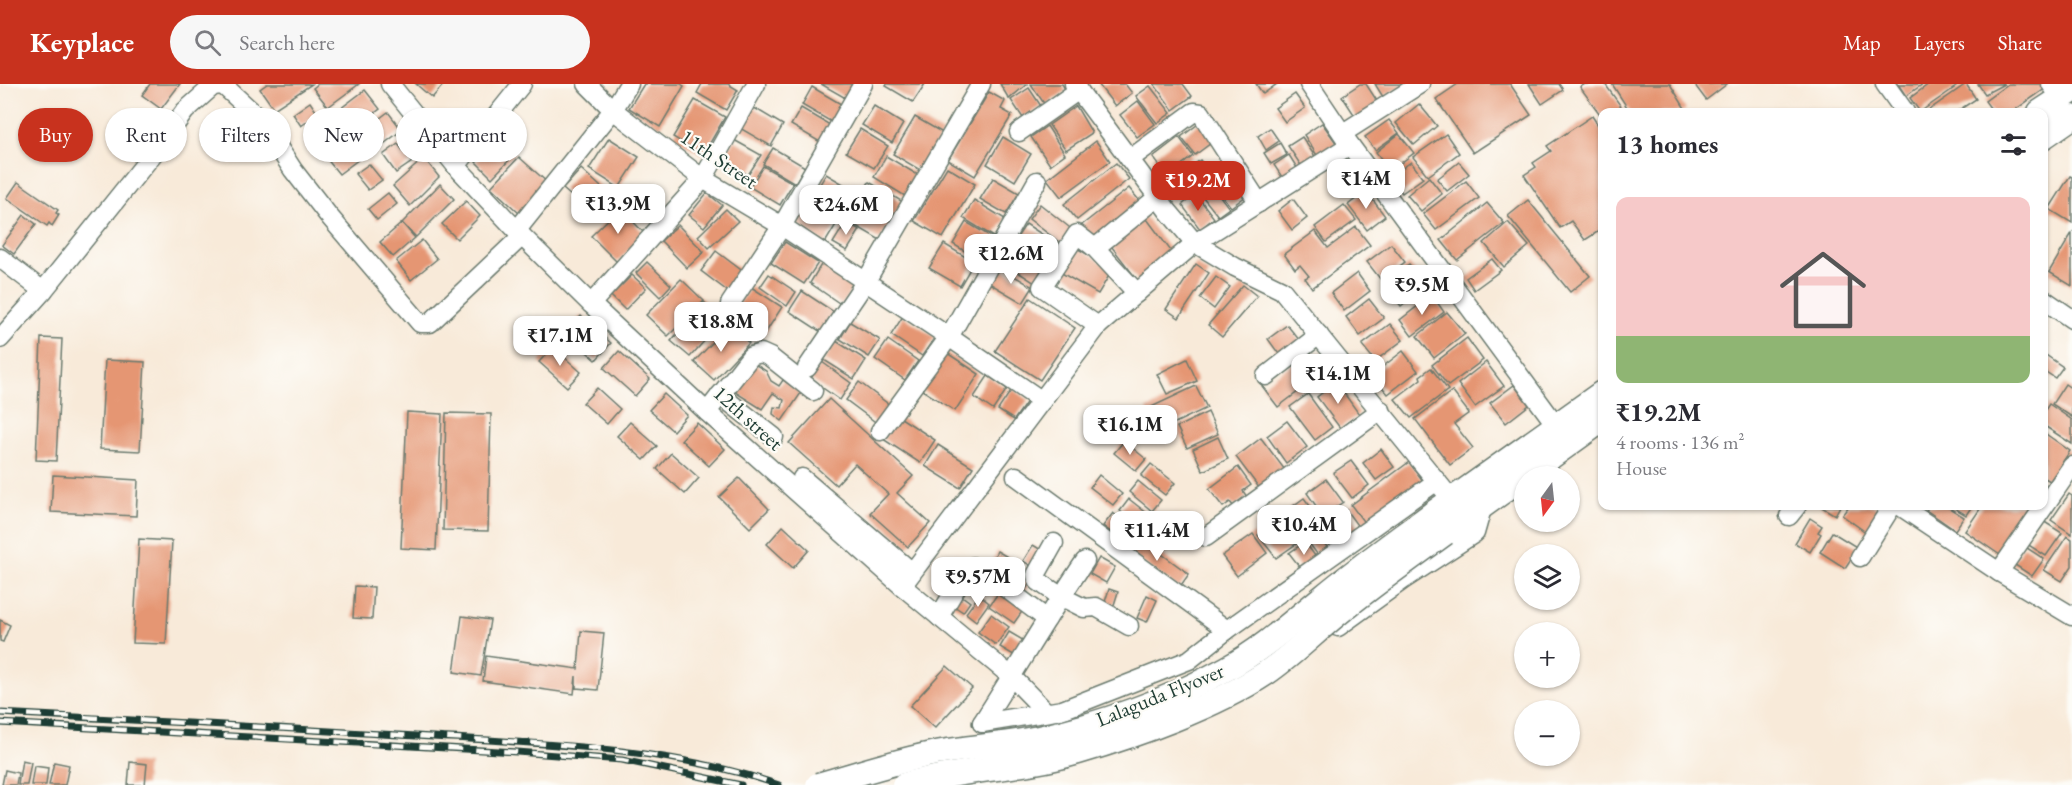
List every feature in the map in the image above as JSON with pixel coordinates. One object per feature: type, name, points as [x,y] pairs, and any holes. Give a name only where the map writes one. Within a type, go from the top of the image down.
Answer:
[{"type":"main road","points":[[2046,108],[2064,97]]},
{"type":"main road","points":[[2048,127],[2064,97]]},
{"type":"main road","name":"Lalaguda Flyover","points":[[904,785],[939,776],[1043,761],[1077,752],[1146,729],[1234,691],[1265,673],[1364,593],[1439,524],[1452,500],[1598,396]]},
{"type":"main road","name":"Lalaguda Flyover","points":[[818,785],[934,754],[1039,738],[1071,730],[1192,686],[1254,653],[1354,573],[1439,524],[1483,505],[1598,423]]},
{"type":"street","points":[[0,339],[43,291],[185,111],[213,86],[223,84],[260,119],[307,188],[420,323],[430,323],[520,233],[613,110],[629,84]]},
{"type":"street","name":"12th street","points":[[390,84],[456,166],[591,304],[707,412],[808,487],[907,579]]},
{"type":"street","points":[[456,166],[522,84]]},
{"type":"street","name":"11th Street","points":[[587,84],[613,110],[703,179],[782,226],[866,281],[1042,401]]},
{"type":"street","points":[[591,304],[703,179],[756,84]]},
{"type":"street","points":[[730,304],[782,226],[863,84]]},
{"type":"street","points":[[807,368],[866,281],[981,84]]},
{"type":"street","points":[[1309,84],[1556,425]]},
{"type":"street","points":[[1046,712],[1012,677],[939,616],[907,579],[1098,326],[1196,243],[1258,203],[1420,84]]},
{"type":"street","points":[[1885,84],[1902,108]]},
{"type":"street","points":[[1020,132],[1077,87],[1158,197],[1196,243],[1235,267],[1282,290],[1452,500]]},
{"type":"street","points":[[1130,159],[1198,111],[1258,203]]},
{"type":"street","points":[[880,431],[950,337],[1037,181]]},
{"type":"street","points":[[1095,248],[1158,197]]},
{"type":"street","points":[[1098,326],[1041,286],[1077,234],[1095,248],[1137,293]]},
{"type":"street","points":[[0,258],[43,291]]},
{"type":"street","points":[[2048,309],[2072,319]]},
{"type":"street","points":[[1266,376],[1319,335]]},
{"type":"street","points":[[707,412],[750,356],[761,353],[770,357],[813,391]]},
{"type":"street","points":[[720,395],[774,437]]},
{"type":"street","points":[[1206,537],[1381,410]]},
{"type":"street","points":[[2048,501],[2072,466]]},
{"type":"street","points":[[1016,476],[1227,630]]},
{"type":"street","points":[[1085,561],[1060,596],[982,723],[1062,710],[1189,660],[1227,630],[1437,481]]},
{"type":"street","points":[[1163,670],[1186,704],[1200,715],[1210,714],[1253,693],[1277,677],[1327,635],[1475,533],[1483,505]]},
{"type":"street","points":[[1860,557],[1889,510]]},
{"type":"street","points":[[1913,510],[1999,572],[2072,616]]},
{"type":"street","points":[[1999,572],[2042,510]]},
{"type":"street","points":[[1053,543],[1036,578],[1060,596],[1084,608],[1096,607],[1129,626]]},
{"type":"street","points":[[939,616],[965,573],[973,567],[988,574],[1047,618]]},
{"type":"building","points":[[150,84],[180,84],[162,108],[142,95]]},
{"type":"building","points":[[267,84],[312,84],[276,108],[260,89]]},
{"type":"building","points":[[318,84],[359,84],[328,107],[313,88]]},
{"type":"building","points":[[416,84],[444,84],[432,98]]},
{"type":"building","points":[[644,84],[681,84],[684,86],[660,127],[629,108]]},
{"type":"building","points":[[702,84],[728,84],[738,90],[726,110],[697,93]]},
{"type":"building","points":[[821,84],[858,84],[849,100]]},
{"type":"building","points":[[887,84],[925,84],[913,102],[886,86]]},
{"type":"building","points":[[1000,84],[1027,84],[1009,99]]},
{"type":"building","points":[[1031,84],[1062,84],[1066,91],[1045,105]]},
{"type":"building","points":[[1098,84],[1125,84],[1132,93],[1115,106]]},
{"type":"building","points":[[1154,84],[1183,84],[1192,96],[1173,110]]},
{"type":"building","points":[[1256,84],[1277,84],[1263,94]]},
{"type":"building","points":[[1360,84],[1366,84],[1379,104],[1357,119],[1342,96]]},
{"type":"building","points":[[1375,84],[1404,84],[1383,97]]},
{"type":"building","points":[[1458,84],[1510,84],[1531,115],[1473,153],[1436,99]]},
{"type":"building","points":[[1529,84],[1559,84],[1563,90],[1542,104]]},
{"type":"building","points":[[1585,84],[1605,84],[1622,108],[1598,108],[1598,112],[1580,87]]},
{"type":"building","points":[[1612,84],[1670,84],[1685,108],[1627,108]]},
{"type":"building","points":[[1694,84],[1727,84],[1706,100]]},
{"type":"building","points":[[1898,84],[1923,84],[1906,96]]},
{"type":"building","points":[[1929,84],[1960,84],[1926,108],[1917,108],[1910,98]]},
{"type":"building","points":[[1966,84],[1976,99],[1962,108],[1932,108]]},
{"type":"building","points":[[1978,84],[2004,84],[1985,94]]},
{"type":"building","points":[[2008,84],[2043,84],[2046,88],[2018,108],[1990,108],[1985,101]]},
{"type":"building","points":[[1150,86],[1171,113],[1157,123],[1136,96]]},
{"type":"building","points":[[812,87],[846,107],[835,124],[802,105]]},
{"type":"building","points":[[1029,88],[1041,106],[1023,118],[1011,100]]},
{"type":"building","points":[[365,90],[379,108],[341,108]]},
{"type":"building","points":[[989,92],[1005,101],[1001,109],[1012,115],[975,176],[948,160]]},
{"type":"building","points":[[1295,94],[1305,108],[1285,122],[1275,108]]},
{"type":"building","points":[[695,100],[725,117],[703,155],[673,137]]},
{"type":"building","points":[[1138,101],[1155,124],[1137,137],[1120,115]]},
{"type":"building","points":[[310,102],[314,108],[303,108],[303,125],[301,126],[293,114]]},
{"type":"building","points":[[1419,104],[1437,126],[1414,145],[1396,123]]},
{"type":"building","points":[[751,106],[783,125],[771,146],[738,127]]},
{"type":"building","points":[[874,106],[903,124],[892,143],[862,125]]},
{"type":"building","points":[[1076,106],[1092,133],[1066,150],[1049,125]]},
{"type":"building","points":[[801,108],[830,125],[820,142],[791,125]]},
{"type":"building","points":[[388,112],[396,122],[396,135],[384,144],[384,115]]},
{"type":"building","points":[[1592,116],[1598,125],[1598,232],[1585,240],[1571,221],[1560,228],[1524,175],[1536,167],[1533,163],[1551,151],[1547,146]]},
{"type":"building","points":[[915,117],[943,133],[920,170],[893,154]]},
{"type":"building","points":[[1389,120],[1399,133],[1375,150],[1365,137]]},
{"type":"building","points":[[1201,122],[1215,140],[1195,155],[1181,137]]},
{"type":"building","points":[[1322,123],[1337,144],[1318,157],[1304,135]]},
{"type":"building","points":[[1047,126],[1065,154],[1050,165],[1031,137]]},
{"type":"building","points":[[1270,128],[1279,141],[1266,150],[1258,136]]},
{"type":"building","points":[[860,129],[888,146],[874,168],[846,152]]},
{"type":"building","points":[[1399,134],[1414,153],[1390,171],[1376,152]]},
{"type":"building","points":[[1446,134],[1459,153],[1428,176],[1413,157]]},
{"type":"building","points":[[1003,137],[1031,154],[1015,181],[987,164]]},
{"type":"building","points":[[1179,137],[1193,156],[1167,176],[1153,157]]},
{"type":"building","points":[[1302,137],[1316,158],[1302,167],[1288,146]]},
{"type":"building","points":[[609,138],[639,157],[619,188],[589,169]]},
{"type":"building","points":[[734,140],[761,155],[748,175],[722,160]]},
{"type":"building","points":[[1096,141],[1110,161],[1061,197],[1047,179]]},
{"type":"building","points":[[1280,143],[1287,155],[1271,164],[1264,153]]},
{"type":"building","points":[[396,145],[396,162],[412,162],[396,173],[384,154]]},
{"type":"building","points":[[773,148],[805,167],[795,183],[763,164]]},
{"type":"building","points":[[1289,155],[1299,171],[1284,180],[1274,165]]},
{"type":"building","points":[[886,156],[918,175],[905,196],[874,177]]},
{"type":"building","points":[[1200,160],[1211,174],[1183,196],[1172,182]]},
{"type":"building","points":[[329,162],[355,162],[339,174]]},
{"type":"building","points":[[420,162],[427,162],[439,177],[410,206],[393,186]]},
{"type":"building","points":[[476,162],[507,162],[492,178]]},
{"type":"building","points":[[514,162],[525,162],[548,183],[520,214],[491,187]]},
{"type":"building","points":[[1411,162],[1423,178],[1402,193],[1390,177]]},
{"type":"building","points":[[1459,162],[1469,174],[1447,191],[1437,179]]},
{"type":"building","points":[[1116,163],[1129,179],[1077,220],[1064,204]]},
{"type":"building","points":[[369,164],[382,180],[368,190],[355,174]]},
{"type":"building","points":[[763,166],[793,183],[780,205],[750,187]]},
{"type":"building","points":[[947,167],[975,184],[943,238],[914,221]]},
{"type":"building","points":[[581,169],[610,195],[593,215],[563,189]]},
{"type":"building","points":[[1227,171],[1246,196],[1231,207],[1212,183]]},
{"type":"building","points":[[826,174],[857,192],[843,214],[813,196]]},
{"type":"building","points":[[2070,176],[2072,177],[2072,223],[2049,209]]},
{"type":"building","points":[[1429,177],[1442,194],[1421,211],[1407,195]]},
{"type":"building","points":[[993,178],[1019,193],[1006,214],[980,199]]},
{"type":"building","points":[[1466,181],[1479,198],[1436,230],[1423,214]]},
{"type":"building","points":[[18,182],[58,210],[56,213],[59,215],[52,226],[49,223],[47,226],[7,198]]},
{"type":"building","points":[[869,182],[903,202],[880,240],[846,220]]},
{"type":"building","points":[[1210,183],[1229,208],[1218,216],[1199,192]]},
{"type":"building","points":[[440,184],[454,199],[416,237],[402,223]]},
{"type":"building","points":[[1129,188],[1142,204],[1091,244],[1078,228]]},
{"type":"building","points":[[1366,191],[1385,216],[1367,230],[1348,205]]},
{"type":"building","points":[[388,193],[397,204],[377,220],[368,209]]},
{"type":"building","points":[[707,193],[722,205],[704,227],[689,215]]},
{"type":"building","points":[[1196,194],[1214,218],[1200,229],[1182,205]]},
{"type":"building","points":[[808,199],[840,218],[825,243],[793,223]]},
{"type":"building","points":[[1293,199],[1307,218],[1292,230],[1278,211]]},
{"type":"building","points":[[974,200],[1005,219],[994,237],[963,218]]},
{"type":"building","points":[[1528,200],[1590,276],[1570,292],[1508,216]]},
{"type":"building","points":[[466,201],[480,216],[457,239],[442,224]]},
{"type":"building","points":[[1487,203],[1504,223],[1457,260],[1441,240]]},
{"type":"building","points":[[1040,204],[1074,231],[1063,245],[1029,219]]},
{"type":"building","points":[[1344,205],[1356,220],[1326,242],[1315,227]]},
{"type":"building","points":[[620,208],[645,234],[617,262],[591,236]]},
{"type":"building","points":[[726,209],[738,221],[709,248],[698,236]]},
{"type":"building","points":[[24,215],[36,224],[14,254],[2,245]]},
{"type":"building","points":[[1144,215],[1174,255],[1139,282],[1108,242]]},
{"type":"building","points":[[846,222],[860,230],[847,251],[833,243]]},
{"type":"building","points":[[966,222],[995,239],[981,261],[953,244]]},
{"type":"building","points":[[1508,222],[1529,246],[1504,267],[1484,243]]},
{"type":"building","points":[[402,223],[415,238],[393,257],[380,242]]},
{"type":"building","points":[[1026,224],[1063,248],[1053,263],[1016,239]]},
{"type":"building","points":[[678,225],[704,252],[687,268],[661,241]]},
{"type":"building","points":[[1356,227],[1370,245],[1312,288],[1305,278],[1309,276],[1300,265],[1295,269],[1284,254],[1315,231],[1328,248]]},
{"type":"building","points":[[2072,233],[2072,286],[2049,272]]},
{"type":"building","points":[[422,240],[437,259],[411,280],[396,261]]},
{"type":"building","points":[[785,242],[818,263],[804,284],[771,263]]},
{"type":"building","points":[[1017,242],[1051,264],[1038,285],[1004,263]]},
{"type":"building","points":[[944,244],[974,262],[960,286],[929,268]]},
{"type":"building","points":[[1391,244],[1405,262],[1381,280],[1367,262]]},
{"type":"building","points":[[1073,246],[1113,269],[1098,294],[1058,271]]},
{"type":"building","points":[[716,251],[745,273],[730,293],[701,271]]},
{"type":"building","points":[[1492,259],[1501,270],[1474,290],[1466,278]]},
{"type":"building","points":[[647,262],[671,285],[660,297],[636,273]]},
{"type":"building","points":[[822,263],[855,285],[842,305],[810,283]]},
{"type":"building","points":[[1196,264],[1209,273],[1179,318],[1166,309]]},
{"type":"building","points":[[1409,264],[1427,286],[1401,306],[1383,283]]},
{"type":"building","points":[[999,267],[1033,287],[1023,303],[989,283]]},
{"type":"building","points":[[1357,273],[1370,291],[1344,311],[1331,293]]},
{"type":"building","points":[[769,274],[796,292],[787,306],[760,287]]},
{"type":"building","points":[[632,275],[646,288],[625,310],[611,296]]},
{"type":"building","points":[[1216,277],[1230,287],[1214,309],[1200,298]]},
{"type":"building","points":[[681,279],[704,301],[668,336],[646,315]]},
{"type":"building","points":[[1243,285],[1257,296],[1222,337],[1208,325]]},
{"type":"building","points":[[751,287],[782,307],[766,332],[734,311]]},
{"type":"building","points":[[802,291],[834,312],[821,332],[789,311]]},
{"type":"building","points":[[1432,295],[1444,312],[1412,336],[1400,320]]},
{"type":"building","points":[[1030,298],[1075,328],[1040,380],[995,351]]},
{"type":"building","points":[[1369,299],[1384,318],[1360,336],[1346,317]]},
{"type":"building","points":[[704,302],[724,319],[690,357],[671,341]]},
{"type":"building","points":[[1447,312],[1465,334],[1434,358],[1417,336]]},
{"type":"building","points":[[581,316],[611,343],[596,360],[565,333]]},
{"type":"building","points":[[903,316],[935,337],[922,356],[891,335]]},
{"type":"building","points":[[850,322],[880,340],[869,357],[840,339]]},
{"type":"building","points":[[1390,324],[1403,340],[1375,361],[1362,345]]},
{"type":"building","points":[[729,325],[749,343],[714,380],[694,362]]},
{"type":"building","points":[[1287,325],[1301,342],[1281,357],[1268,339]]},
{"type":"building","points":[[41,338],[62,339],[56,461],[36,460]]},
{"type":"building","points":[[1467,338],[1483,360],[1448,386],[1432,365]]},
{"type":"building","points":[[888,340],[918,361],[905,380],[875,359]]},
{"type":"building","points":[[836,341],[866,360],[854,379],[824,360]]},
{"type":"building","points":[[553,347],[581,372],[567,387],[539,362]]},
{"type":"building","points":[[619,351],[650,379],[635,396],[604,368]]},
{"type":"building","points":[[944,351],[979,374],[955,411],[919,388]]},
{"type":"building","points":[[1309,351],[1324,372],[1278,407],[1262,386]]},
{"type":"building","points":[[1403,351],[1418,371],[1388,394],[1372,375]]},
{"type":"building","points":[[2048,356],[2063,367],[2055,378],[2048,373]]},
{"type":"building","points":[[1187,359],[1197,381],[1167,394],[1157,374]]},
{"type":"building","points":[[105,360],[145,362],[140,451],[100,449]]},
{"type":"building","points":[[822,362],[851,383],[840,400],[810,379]]},
{"type":"building","points":[[1486,362],[1504,386],[1475,407],[1458,384]]},
{"type":"building","points":[[753,363],[766,371],[771,381],[779,386],[783,380],[801,393],[782,421],[773,414],[774,407],[782,408],[784,400],[773,393],[762,409],[735,392]]},
{"type":"building","points":[[1431,368],[1448,390],[1411,418],[1395,399],[1421,379],[1420,376]]},
{"type":"building","points":[[988,376],[1007,389],[993,410],[974,397]]},
{"type":"building","points":[[859,382],[891,406],[878,424],[846,400]]},
{"type":"building","points":[[1336,382],[1359,414],[1340,428],[1317,397]]},
{"type":"building","points":[[2065,384],[2072,389],[2072,417],[2052,404]]},
{"type":"building","points":[[1514,385],[1529,405],[1506,423],[1490,403]]},
{"type":"building","points":[[1196,386],[1207,408],[1158,431],[1147,409]]},
{"type":"building","points":[[597,388],[620,409],[607,424],[583,403]]},
{"type":"building","points":[[1012,389],[1028,400],[1014,420],[998,410]]},
{"type":"building","points":[[1452,391],[1469,413],[1454,424],[1473,448],[1450,465],[1415,419]]},
{"type":"building","points":[[664,394],[687,415],[673,431],[649,410]]},
{"type":"building","points":[[1308,394],[1332,427],[1315,440],[1290,407]]},
{"type":"building","points":[[829,399],[913,476],[897,493],[930,523],[908,547],[870,513],[888,494],[855,464],[836,485],[789,443]]},
{"type":"building","points":[[2049,404],[2072,420],[2072,444],[2048,428]]},
{"type":"building","points":[[407,412],[442,414],[436,550],[401,548]]},
{"type":"building","points":[[1208,412],[1218,434],[1187,448],[1177,427]]},
{"type":"building","points":[[446,413],[491,414],[488,531],[443,530]]},
{"type":"building","points":[[898,416],[935,440],[920,463],[883,439]]},
{"type":"building","points":[[1287,421],[1307,447],[1286,463],[1267,436]]},
{"type":"building","points":[[630,422],[657,446],[644,460],[617,436]]},
{"type":"building","points":[[697,423],[725,449],[709,466],[681,440]]},
{"type":"building","points":[[2048,436],[2070,451],[2050,481],[2048,480]]},
{"type":"building","points":[[1218,437],[1228,459],[1203,471],[1193,449]]},
{"type":"building","points":[[1261,438],[1285,470],[1260,489],[1236,457]]},
{"type":"building","points":[[1124,441],[1146,459],[1136,471],[1114,453]]},
{"type":"building","points":[[938,445],[973,467],[960,488],[925,466]]},
{"type":"building","points":[[1381,449],[1394,467],[1376,480],[1363,463]]},
{"type":"building","points":[[671,453],[699,478],[685,494],[657,469]]},
{"type":"building","points":[[1351,461],[1369,485],[1352,498],[1333,473]]},
{"type":"building","points":[[1409,462],[1426,485],[1368,528],[1351,505]]},
{"type":"building","points":[[1151,464],[1175,483],[1165,495],[1141,476]]},
{"type":"building","points":[[1238,467],[1251,485],[1243,491],[1247,497],[1234,507],[1230,502],[1223,507],[1209,489]]},
{"type":"building","points":[[53,475],[138,480],[136,516],[51,512]]},
{"type":"building","points":[[1099,475],[1122,494],[1113,505],[1090,487]]},
{"type":"building","points":[[739,478],[769,509],[750,528],[719,497]]},
{"type":"building","points":[[1326,479],[1343,502],[1323,516],[1307,493]]},
{"type":"building","points":[[1138,481],[1161,500],[1152,511],[1129,492]]},
{"type":"building","points":[[2069,494],[2072,496],[2072,534],[2051,520]]},
{"type":"building","points":[[1304,498],[1322,522],[1300,538],[1282,514]]},
{"type":"building","points":[[1129,499],[1148,514],[1138,526],[1120,511]]},
{"type":"building","points":[[1346,510],[1362,532],[1337,550],[1321,528]]},
{"type":"building","points":[[1827,510],[1838,510],[1835,515]]},
{"type":"building","points":[[1846,510],[1879,510],[1882,512],[1867,533],[1842,515]]},
{"type":"building","points":[[1926,510],[1953,510],[1964,517],[1955,530]]},
{"type":"building","points":[[1958,510],[1969,510],[1966,515]]},
{"type":"building","points":[[1979,510],[2034,510],[2003,557],[1965,531]]},
{"type":"building","points":[[1113,513],[1135,530],[1125,543],[1103,526]]},
{"type":"building","points":[[1810,518],[1822,526],[1818,532],[1821,534],[1810,552],[1795,543]]},
{"type":"building","points":[[1278,520],[1296,544],[1276,558],[1258,535]]},
{"type":"building","points":[[2043,521],[2062,533],[2046,556],[2027,544]]},
{"type":"building","points":[[783,526],[809,550],[793,568],[767,544]]},
{"type":"building","points":[[1316,532],[1330,551],[1320,558],[1306,539]]},
{"type":"building","points":[[1832,532],[1858,548],[1845,568],[1820,552]]},
{"type":"building","points":[[1253,534],[1267,553],[1237,576],[1222,556]]},
{"type":"building","points":[[1137,536],[1189,574],[1179,588],[1126,551]]},
{"type":"building","points":[[2067,536],[2072,539],[2072,566],[2062,581],[2044,570]]},
{"type":"building","points":[[139,539],[172,541],[166,644],[133,643]]},
{"type":"building","points":[[1305,542],[1318,560],[1303,571],[1289,553]]},
{"type":"building","points":[[1033,545],[1046,553],[1036,569],[1023,561]]},
{"type":"building","points":[[2024,546],[2044,559],[2032,576],[2012,563]]},
{"type":"building","points":[[997,551],[1011,559],[1002,576],[988,569]]},
{"type":"building","points":[[1099,558],[1115,567],[1106,583],[1090,574]]},
{"type":"building","points":[[1012,563],[1034,576],[1023,594],[1002,580]]},
{"type":"building","points":[[975,569],[990,578],[980,594],[965,584]]},
{"type":"building","points":[[355,586],[374,587],[372,619],[353,618]]},
{"type":"building","points":[[1001,589],[1026,606],[1014,623],[989,606]]},
{"type":"building","points":[[1109,589],[1118,592],[1113,608],[1104,605]]},
{"type":"building","points":[[958,593],[970,602],[963,612],[951,604]]},
{"type":"building","points":[[979,595],[989,603],[976,621],[966,613]]},
{"type":"building","points":[[1147,595],[1157,600],[1147,622],[1137,618]]},
{"type":"building","points":[[991,614],[1009,627],[996,645],[978,632]]},
{"type":"building","points":[[462,616],[490,620],[481,676],[454,672]]},
{"type":"building","points":[[0,620],[10,625],[3,642],[0,641]]},
{"type":"building","points":[[581,631],[604,633],[598,690],[576,688],[576,676],[574,694],[483,681],[486,656],[578,669]]},
{"type":"building","points":[[1009,632],[1026,642],[1017,657],[1000,647]]},
{"type":"building","points":[[947,666],[972,688],[935,728],[910,706]]},
{"type":"building","points":[[22,760],[31,762],[27,785],[18,785]]},
{"type":"building","points":[[54,762],[69,765],[65,785],[49,785]]},
{"type":"building","points":[[130,762],[147,764],[145,785],[128,785]]},
{"type":"building","points":[[34,766],[48,768],[46,785],[31,785]]},
{"type":"building","points":[[5,770],[18,773],[16,785],[2,785]]},
{"type":"railway","points":[[0,713],[553,744],[646,754],[691,762],[779,785]]},
{"type":"railway","points":[[0,723],[622,760],[741,785]]}]
